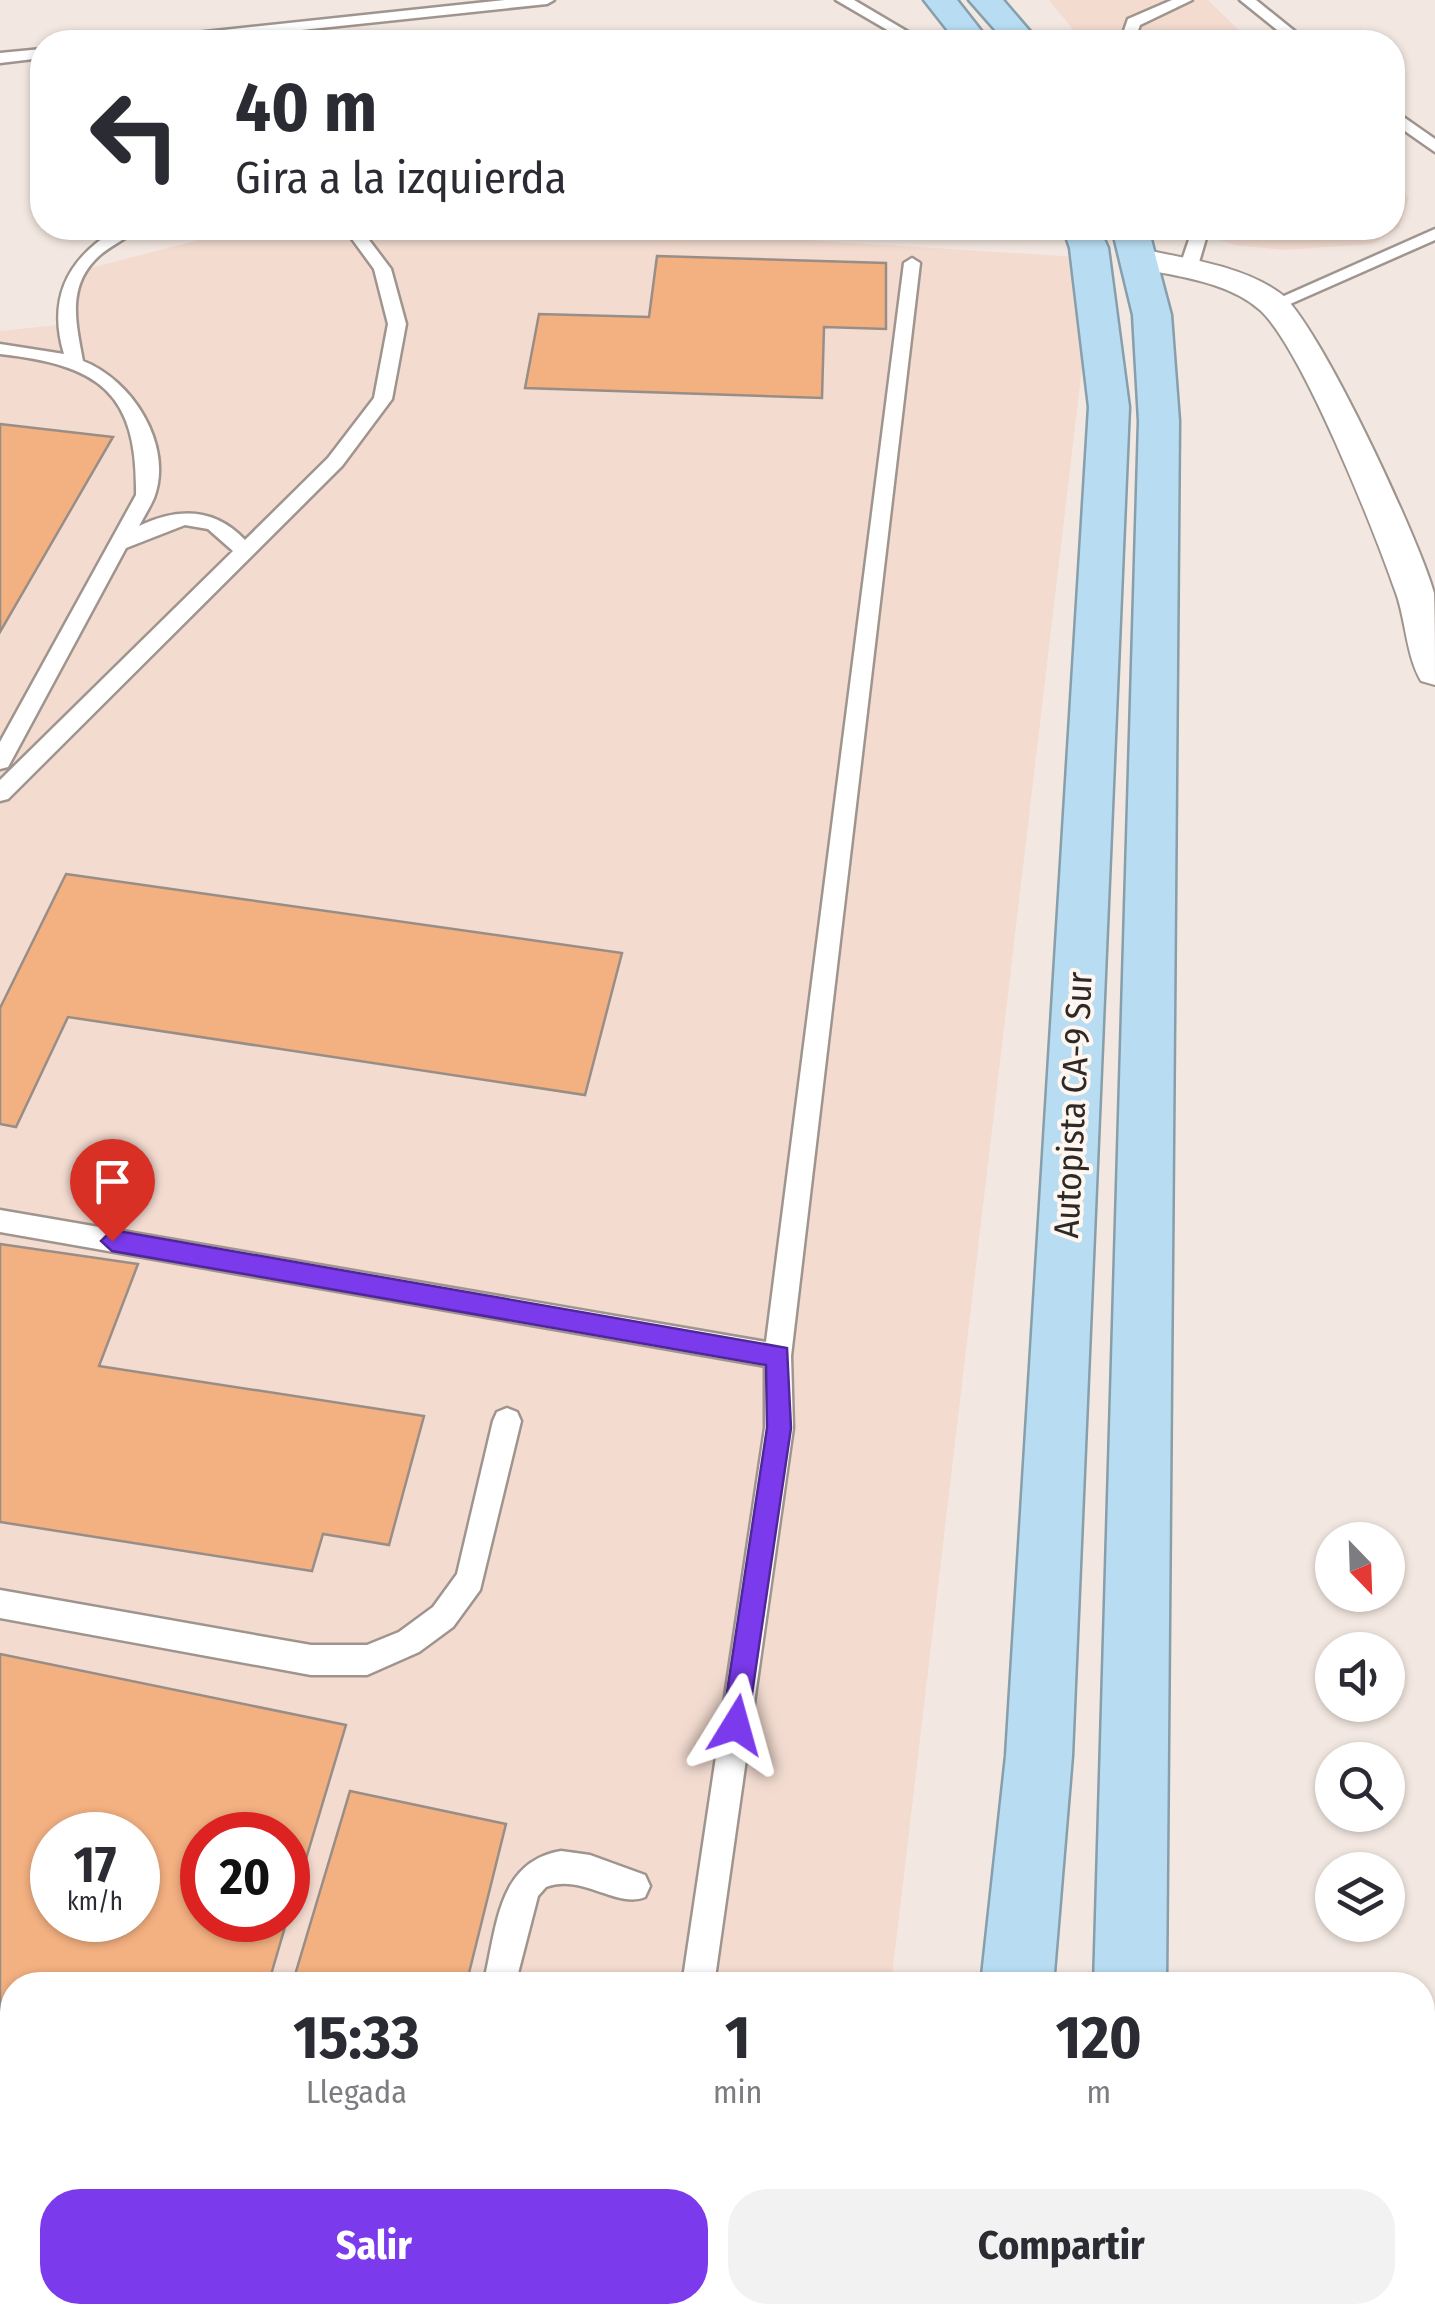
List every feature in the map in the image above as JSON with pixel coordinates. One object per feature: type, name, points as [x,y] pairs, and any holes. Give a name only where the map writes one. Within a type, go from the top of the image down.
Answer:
[{"type":"highway","points":[[940,0],[964,30]]},
{"type":"highway","points":[[985,0],[1012,30]]},
{"type":"highway","name":"Autopista CA-9 Sur","points":[[1018,1972],[1039,1756],[1108,407],[1086,240]]},
{"type":"highway","name":"Autopista CA-9 Sur","points":[[1130,1972],[1159,421],[1152,315],[1153,252]]},
{"type":"street","points":[[1153,252],[1230,280],[1274,304],[1352,449],[1430,618],[1434,668]]},
{"type":"lane","points":[[262,30],[546,0]]},
{"type":"lane","points":[[844,0],[897,30]]},
{"type":"lane","points":[[1130,30],[1133,22],[1185,0]]},
{"type":"lane","points":[[1247,0],[1286,30]]},
{"type":"lane","points":[[0,58],[30,55]]},
{"type":"lane","points":[[1405,124],[1435,147]]},
{"type":"lane","points":[[1274,304],[1435,234]]},
{"type":"lane","points":[[76,360],[63,325],[63,298],[74,273],[109,240]]},
{"type":"lane","points":[[0,793],[335,462],[383,400],[397,324],[382,269],[361,240]]},
{"type":"lane","points":[[1153,252],[1178,240]]},
{"type":"lane","points":[[700,1972],[779,1428],[778,1356],[912,263]]},
{"type":"lane","points":[[0,350],[76,360],[108,379],[142,428],[150,452],[146,495],[0,761]]},
{"type":"lane","points":[[118,544],[158,523],[183,518],[210,520],[228,530],[244,551]]},
{"type":"lane","points":[[0,1221],[778,1356]]},
{"type":"lane","points":[[0,1604],[310,1660],[367,1660],[409,1642],[444,1617],[470,1580],[507,1421]]},
{"type":"lane","points":[[502,1972],[524,1886],[533,1873],[547,1866],[582,1869],[634,1886]]},
{"type":"shaded area","points":[[1049,0],[1208,0],[1239,30],[1073,30]]},
{"type":"shaded area","points":[[199,240],[805,240],[1095,258],[893,1972],[0,1972],[0,331],[67,324],[79,271]]},
{"type":"shaded area","points":[[1220,240],[1379,240],[1372,244],[1284,250]]},
{"type":"building","points":[[657,256],[886,263],[886,329],[824,327],[822,398],[525,388],[539,314],[649,317]]},
{"type":"building","points":[[0,424],[113,437],[0,632]]},
{"type":"building","points":[[66,874],[622,953],[585,1095],[68,1017],[16,1127],[0,1124],[0,1008]]},
{"type":"building","points":[[0,1244],[138,1264],[99,1366],[424,1416],[389,1545],[323,1534],[312,1571],[0,1522]]},
{"type":"building","points":[[0,1654],[346,1725],[310,1845],[310,1812],[180,1812],[180,1942],[281,1942],[272,1972],[0,1972]]},
{"type":"building","points":[[350,1791],[506,1824],[469,1972],[296,1972],[305,1942],[310,1942],[310,1925]]},
{"type":"route","points":[[112,1241],[778,1356],[779,1428],[736,1725]]}]
